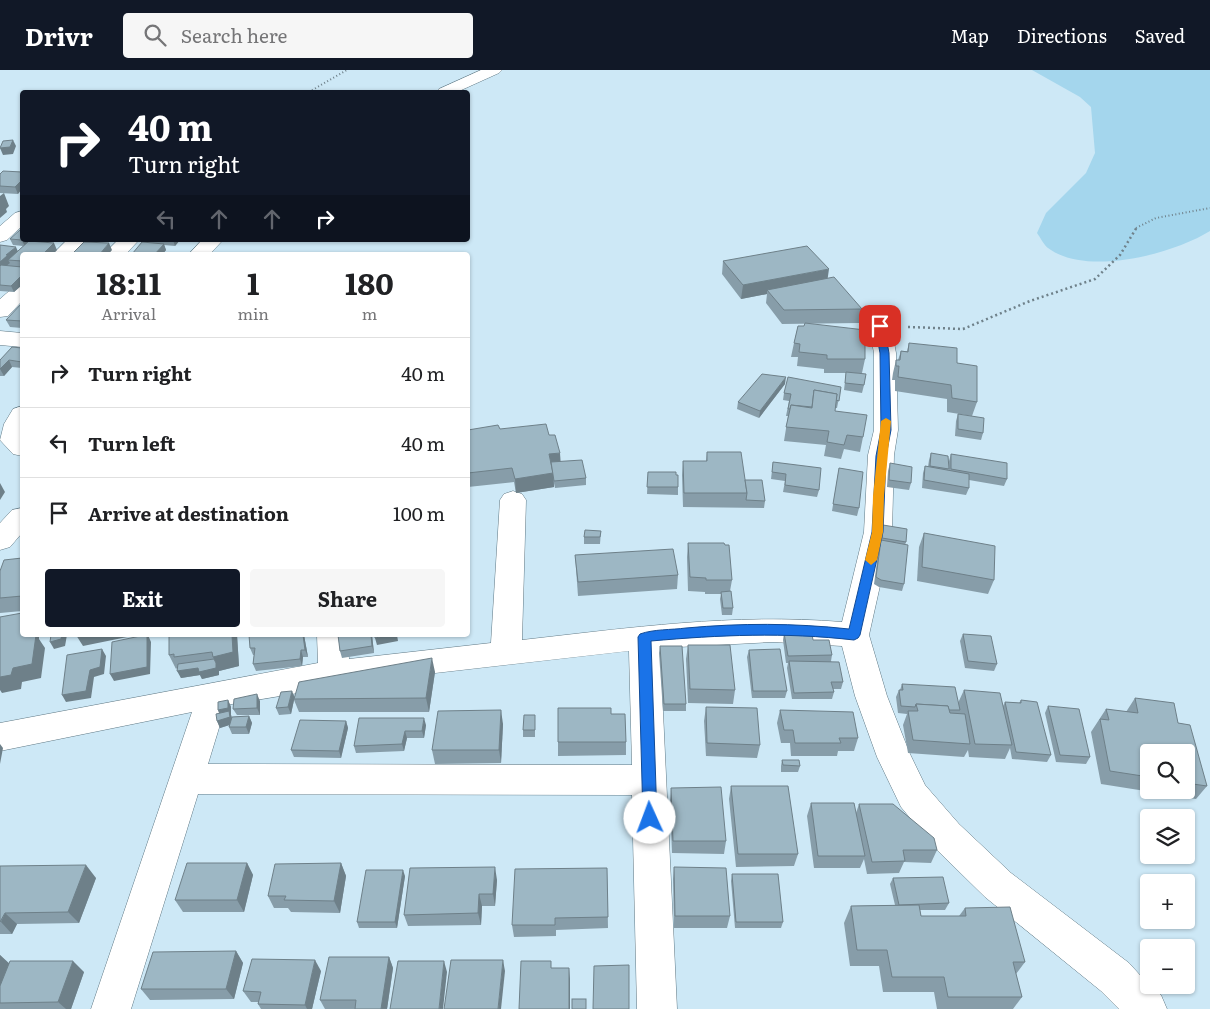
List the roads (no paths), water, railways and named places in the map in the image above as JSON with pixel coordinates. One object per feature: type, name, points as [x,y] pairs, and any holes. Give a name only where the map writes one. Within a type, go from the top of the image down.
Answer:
[{"type":"street","points":[[449,90],[494,70]]},
{"type":"street","points":[[0,236],[20,219]]},
{"type":"street","points":[[65,252],[76,242]]},
{"type":"street","points":[[116,252],[127,242]]},
{"type":"street","points":[[201,252],[211,242]]},
{"type":"street","points":[[0,311],[20,292]]},
{"type":"street","points":[[880,326],[884,353],[886,430],[881,456],[878,532],[854,635],[871,696],[894,757],[913,796],[948,836],[998,885],[1116,977],[1147,1009]]},
{"type":"street","points":[[0,338],[20,340]]},
{"type":"street","points":[[20,417],[12,439],[20,446]]},
{"type":"street","points":[[506,654],[513,500]]},
{"type":"street","points":[[0,540],[20,520]]},
{"type":"street","points":[[0,737],[334,674],[432,660],[506,654],[716,630],[814,630],[854,635]]},
{"type":"street","points":[[332,637],[334,674]]},
{"type":"street","points":[[644,637],[657,1009]]},
{"type":"street","points":[[111,1009],[213,696]]},
{"type":"street","points":[[186,779],[649,780]]}]
